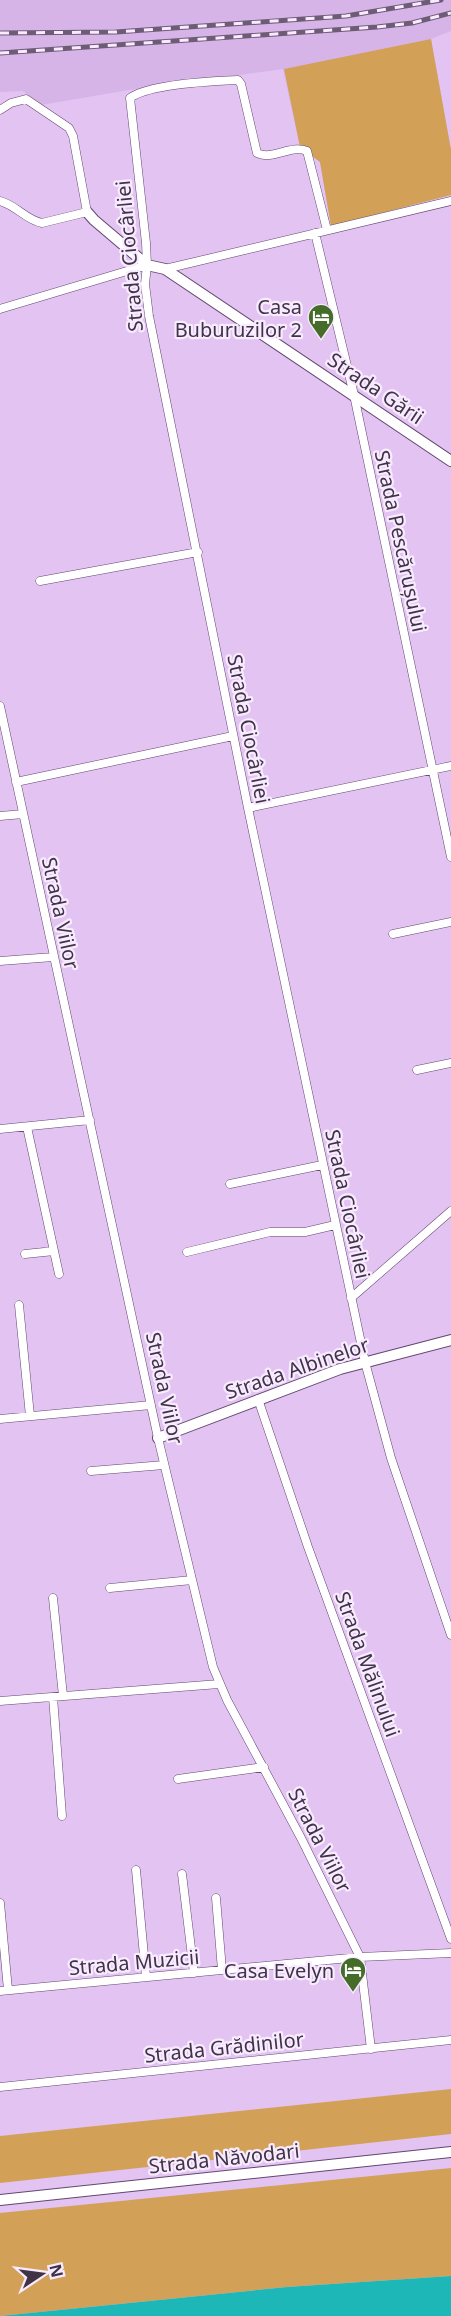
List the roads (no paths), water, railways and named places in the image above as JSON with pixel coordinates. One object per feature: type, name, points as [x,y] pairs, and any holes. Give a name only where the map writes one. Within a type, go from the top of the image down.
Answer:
[{"type":"street","name":"Strada Ciocârliei","points":[[327,230],[307,151],[297,149],[265,155],[256,153],[241,84],[238,80],[160,88],[136,94],[130,98],[147,265],[145,284],[148,316],[322,1166],[365,1362],[391,1458],[447,1612],[451,1635]]},
{"type":"street","points":[[0,110],[10,103],[26,99],[69,128],[73,136],[87,212],[42,223],[34,221],[9,203],[0,201]]},
{"type":"street","points":[[165,269],[451,201]]},
{"type":"street","name":"Strada Gării","points":[[87,212],[93,220],[147,265],[165,269],[451,461]]},
{"type":"street","name":"Strada Pescărușului","points":[[315,233],[354,394],[451,857]]},
{"type":"street","points":[[0,309],[147,265]]},
{"type":"street","points":[[40,581],[198,552]]},
{"type":"street","name":"Strada Viilor","points":[[0,706],[158,1438],[213,1667],[219,1684],[301,1838],[360,1957],[371,2049]]},
{"type":"street","points":[[16,782],[233,736]]},
{"type":"street","points":[[248,808],[451,765]]},
{"type":"street","points":[[0,816],[23,814]]},
{"type":"street","points":[[393,933],[451,922]]},
{"type":"street","points":[[0,962],[53,957]]},
{"type":"street","points":[[417,1070],[451,1063]]},
{"type":"street","points":[[0,1129],[90,1120]]},
{"type":"street","points":[[27,1127],[59,1274]]},
{"type":"street","points":[[230,1184],[322,1166]]},
{"type":"street","points":[[351,1298],[451,1211]]},
{"type":"street","points":[[187,1252],[270,1232],[305,1232],[335,1226]]},
{"type":"street","points":[[25,1254],[54,1251]]},
{"type":"street","points":[[19,1305],[30,1416]]},
{"type":"street","name":"Strada Albinelor","points":[[158,1438],[258,1399],[365,1362],[451,1340]]},
{"type":"street","name":"Strada Mălinului","points":[[258,1399],[308,1547],[451,1939]]},
{"type":"street","points":[[0,1419],[151,1405]]},
{"type":"street","points":[[91,1471],[165,1465]]},
{"type":"street","points":[[110,1588],[192,1580]]},
{"type":"street","points":[[53,1598],[63,1696]]},
{"type":"street","points":[[0,1701],[219,1684]]},
{"type":"street","points":[[53,1697],[62,1816]]},
{"type":"street","points":[[178,1779],[264,1767]]},
{"type":"street","points":[[136,1870],[146,1977]]},
{"type":"street","points":[[182,1874],[194,1973]]},
{"type":"street","points":[[216,1898],[222,1970]]},
{"type":"street","points":[[0,1903],[4,1991]]},
{"type":"street","name":"Strada Muzicii","points":[[4,1991],[360,1957],[451,1953]]},
{"type":"street","name":"Strada Grădinilor","points":[[0,2087],[451,2040]]},
{"type":"street","name":"Strada Năvodari","points":[[0,2200],[451,2152]]},
{"type":"railway","points":[[0,33],[116,32],[346,16],[441,0]]},
{"type":"railway","points":[[0,53],[377,27],[412,23],[451,13]]},
{"type":"place","name":"Casa Buburuzilor 2","points":[[321,340]]},
{"type":"place","name":"Casa Evelyn","points":[[353,1993]]}]
